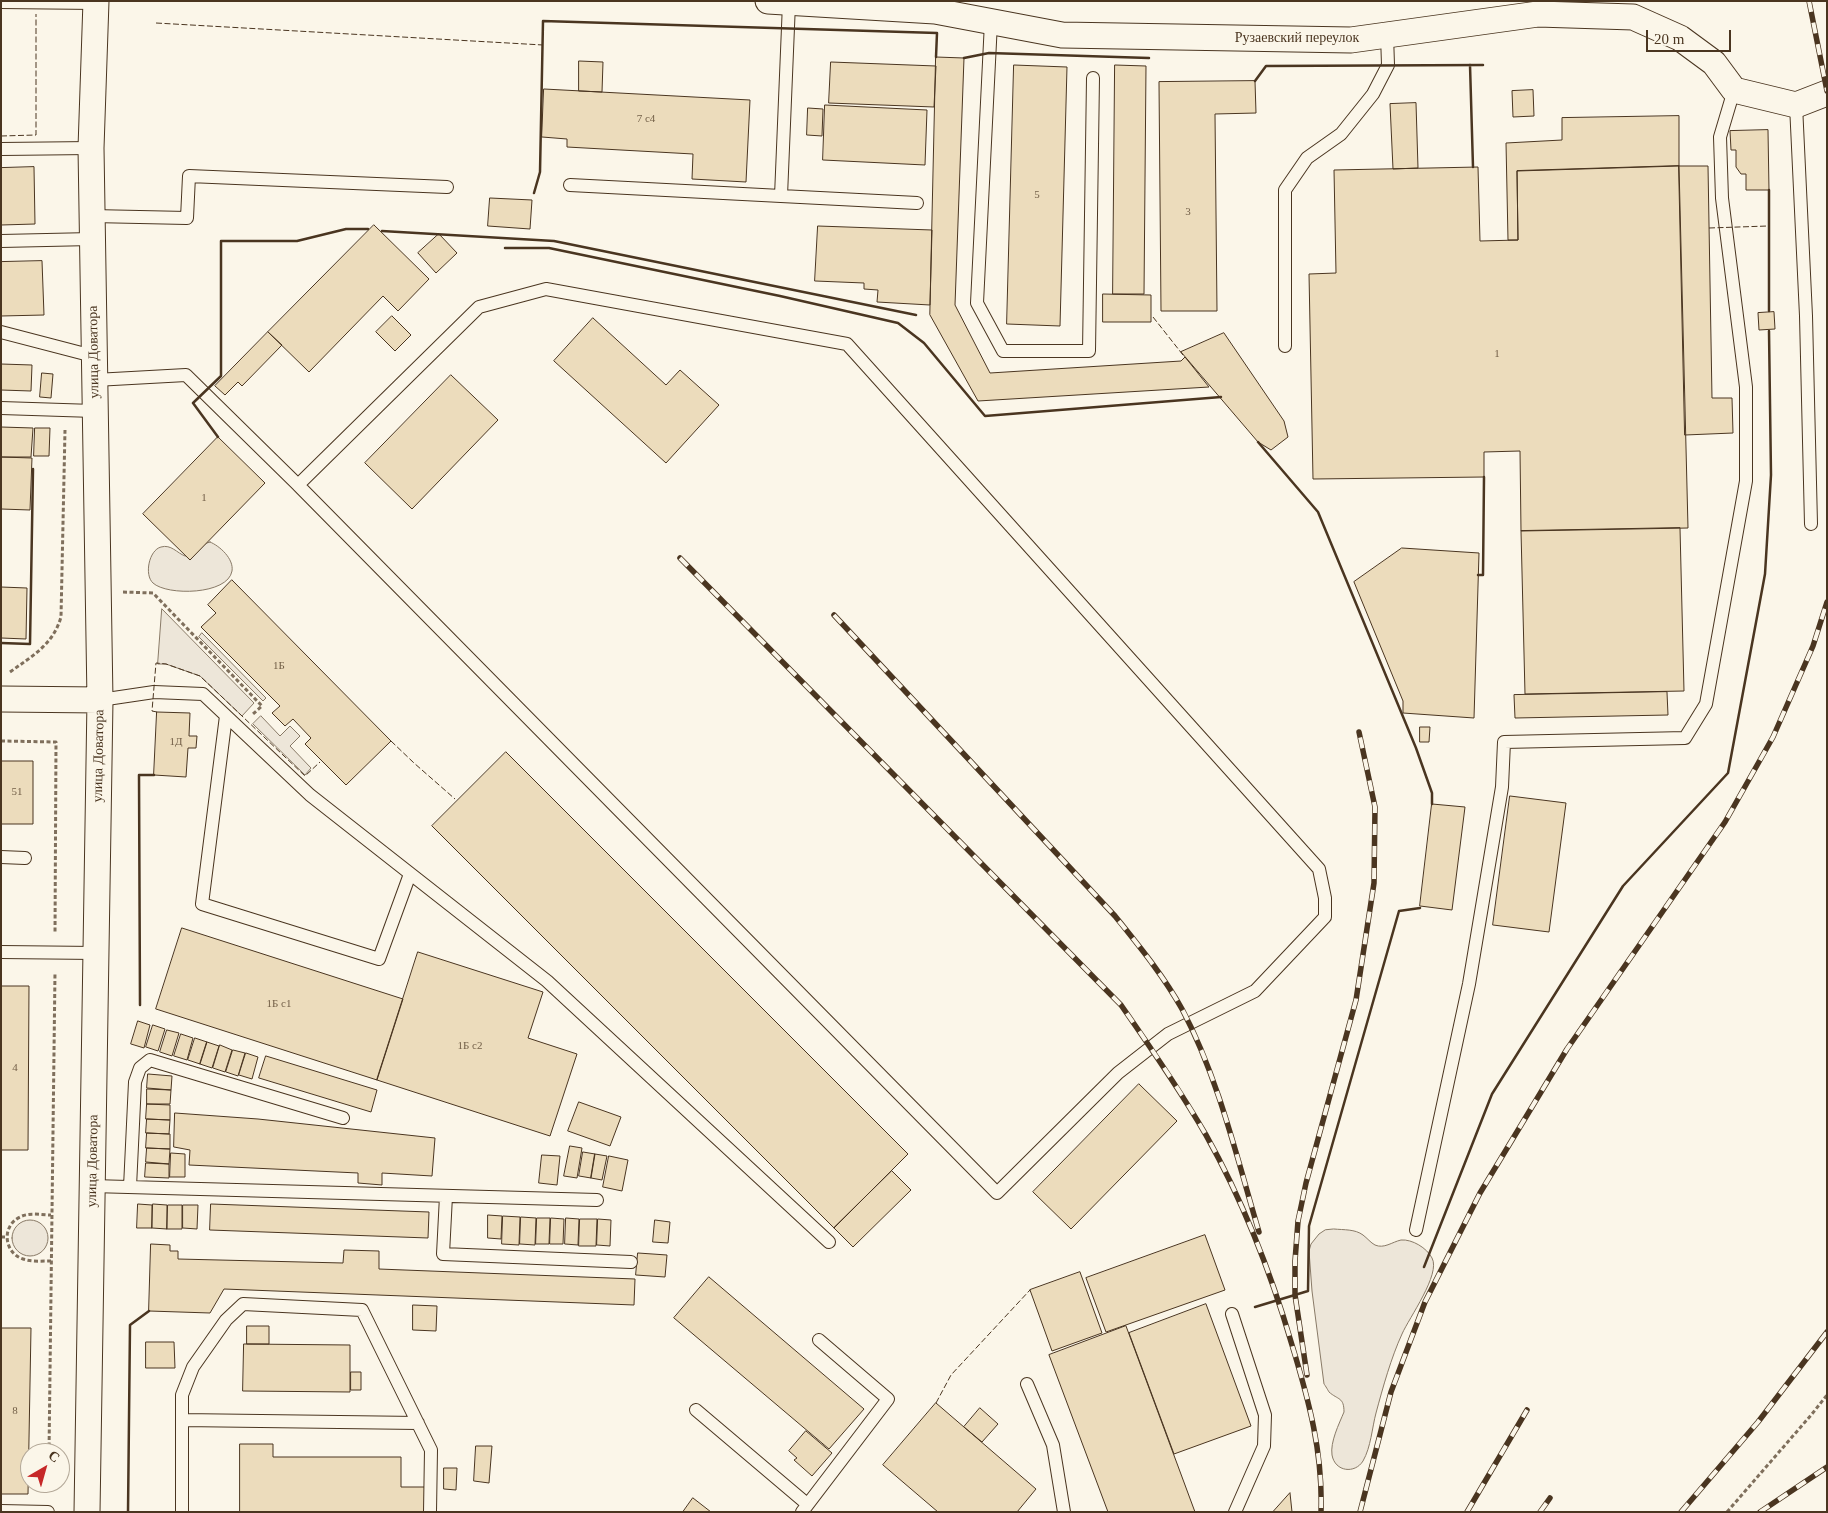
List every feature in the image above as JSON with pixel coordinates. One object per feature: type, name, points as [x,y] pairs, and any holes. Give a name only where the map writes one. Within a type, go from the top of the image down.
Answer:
[{"type":"street","name":"улица Доватора","points":[[87,1512],[100,700],[90,148],[96,2]]},
{"type":"street","name":"Рузаевский переулок","points":[[778,2],[935,11],[1062,35],[1351,40],[1538,14],[1635,9],[1714,63],[1734,90]]},
{"type":"street","points":[[1734,90],[1796,105],[1827,93]]},
{"type":"street","points":[[1,699],[100,700]]},
{"type":"lane","points":[[1,2],[96,2]]},
{"type":"lane","points":[[778,2],[781,196]]},
{"type":"lane","points":[[991,22],[977,302],[1003,351],[1089,351],[1093,78]]},
{"type":"lane","points":[[1284,346],[1285,190],[1306,158],[1341,134],[1373,94],[1388,65],[1388,35]]},
{"type":"lane","points":[[1416,1230],[1469,984],[1502,787],[1504,742],[1685,738],[1706,704],[1746,480],[1746,387],[1722,198],[1720,137],[1734,90]]},
{"type":"lane","points":[[1796,105],[1806,316],[1811,524]]},
{"type":"lane","points":[[1,149],[90,148]]},
{"type":"lane","points":[[1,241],[92,228],[187,218],[189,176],[447,187]]},
{"type":"lane","points":[[570,185],[916,203]]},
{"type":"lane","points":[[95,380],[186,375],[298,485],[997,1193],[1118,1073],[1168,1034],[1255,991],[1324,917],[1325,898],[1319,869],[847,344],[546,289],[479,307],[298,485]]},
{"type":"lane","points":[[1,332],[93,356]]},
{"type":"lane","points":[[1,408],[94,411]]},
{"type":"lane","points":[[100,700],[154,692],[202,694],[310,795],[547,981],[829,1242]]},
{"type":"lane","points":[[226,716],[202,904],[379,959],[410,874]]},
{"type":"lane","points":[[1,857],[25,858]]},
{"type":"lane","points":[[1,952],[96,953]]},
{"type":"lane","points":[[130,1187],[135,1082],[140,1068],[150,1060],[343,1118]]},
{"type":"lane","points":[[92,1186],[597,1200]]},
{"type":"lane","points":[[446,1196],[443,1254],[631,1262]]},
{"type":"lane","points":[[182,1512],[182,1395],[193,1367],[226,1320],[243,1304],[362,1310],[431,1450],[430,1512]]},
{"type":"lane","points":[[1232,1314],[1265,1415],[1264,1446],[1235,1512]]},
{"type":"lane","points":[[696,1410],[804,1508],[888,1400],[819,1340]]},
{"type":"lane","points":[[1027,1384],[1053,1445],[1064,1512]]},
{"type":"lane","points":[[182,1420],[418,1423]]},
{"type":"lane","points":[[1,1511],[48,1512]]},
{"type":"path","points":[[98,592],[153,593],[262,706],[250,718]]},
{"type":"path","points":[[1,741],[56,742],[49,1443]]},
{"type":"path","points":[[51,1215],[22,1215],[10,1225],[7,1237],[8,1246],[18,1257],[25,1260],[51,1261]]},
{"type":"path","points":[[1,1237],[7,1237]]},
{"type":"path","points":[[1727,1512],[1827,1395]]},
{"type":"shaded area","points":[[210,542],[229,558],[232,566],[228,579],[220,585],[196,591],[171,590],[160,587],[150,579],[149,563],[157,549],[165,546],[185,556],[192,554]]},
{"type":"shaded area","points":[[162,609],[254,703],[242,716],[200,676],[166,664],[158,664]]},
{"type":"shaded area","points":[[202,633],[266,698],[263,701],[199,637]]},
{"type":"shaded area","points":[[261,716],[280,736],[290,726],[300,736],[290,746],[311,768],[305,775],[253,724]]},
{"type":"shaded area","points":[[30,1220],[43,1225],[48,1238],[43,1251],[30,1256],[17,1251],[12,1238],[17,1225]]},
{"type":"shaded area","points":[[1334,1229],[1356,1232],[1378,1246],[1385,1246],[1401,1240],[1414,1243],[1430,1254],[1434,1265],[1423,1296],[1394,1353],[1381,1393],[1366,1456],[1359,1465],[1350,1469],[1341,1468],[1337,1465],[1332,1455],[1337,1427],[1344,1412],[1344,1407],[1342,1401],[1329,1392],[1324,1384],[1312,1291],[1309,1251],[1311,1244],[1319,1234],[1325,1230]]},
{"type":"building","points":[[936,57],[964,58],[955,305],[990,373],[1181,361],[1185,357],[1209,387],[978,401],[930,315]]},
{"type":"building","points":[[579,61],[603,62],[602,92],[579,91]]},
{"type":"building","points":[[831,62],[936,66],[934,107],[829,103]]},
{"type":"building","points":[[1014,65],[1067,67],[1060,326],[1007,324]]},
{"type":"building","points":[[1115,65],[1146,66],[1144,294],[1113,294]]},
{"type":"building","points":[[1255,81],[1256,113],[1215,114],[1217,311],[1161,311],[1159,82]]},
{"type":"building","points":[[544,89],[750,100],[746,182],[692,179],[693,154],[567,147],[567,139],[542,137]]},
{"type":"building","points":[[1533,90],[1534,116],[1513,117],[1512,91]]},
{"type":"building","points":[[1416,103],[1418,168],[1393,169],[1390,104]]},
{"type":"building","points":[[825,105],[927,110],[925,165],[823,160]]},
{"type":"building","points":[[808,108],[823,109],[822,136],[807,135]]},
{"type":"building","points":[[1679,116],[1679,166],[1517,171],[1518,240],[1508,240],[1506,143],[1562,140],[1562,118]]},
{"type":"building","points":[[1768,130],[1769,190],[1746,190],[1746,174],[1741,174],[1736,167],[1736,150],[1731,150],[1730,131]]},
{"type":"building","points":[[1679,166],[1688,528],[1521,531],[1520,451],[1484,452],[1484,477],[1313,479],[1309,274],[1336,273],[1334,170],[1478,167],[1480,241],[1518,240],[1517,171]]},
{"type":"building","points":[[1679,166],[1708,166],[1712,398],[1732,398],[1733,433],[1685,435]]},
{"type":"building","points":[[34,167],[35,224],[1,225],[1,168]]},
{"type":"building","points":[[490,198],[532,200],[530,229],[488,226]]},
{"type":"building","points":[[374,225],[429,279],[398,311],[383,296],[309,372],[268,332]]},
{"type":"building","points":[[818,226],[932,230],[930,305],[877,302],[878,290],[864,289],[864,283],[815,281]]},
{"type":"building","points":[[439,234],[457,253],[436,273],[418,253]]},
{"type":"building","points":[[42,261],[44,315],[1,316],[1,262]]},
{"type":"building","points":[[1103,294],[1151,295],[1151,322],[1103,322]]},
{"type":"building","points":[[1774,312],[1775,329],[1759,330],[1758,313]]},
{"type":"building","points":[[392,316],[411,335],[395,351],[376,332]]},
{"type":"building","points":[[593,318],[666,385],[680,370],[719,405],[666,463],[554,361]]},
{"type":"building","points":[[268,332],[282,345],[242,386],[238,382],[225,395],[215,386]]},
{"type":"building","points":[[1224,333],[1284,421],[1288,437],[1271,450],[1258,442],[1181,352]]},
{"type":"building","points":[[1,364],[32,365],[31,391],[1,390]]},
{"type":"building","points":[[42,373],[53,374],[51,398],[40,397]]},
{"type":"building","points":[[451,375],[498,420],[412,509],[365,463]]},
{"type":"building","points":[[1,427],[33,428],[31,457],[1,457]]},
{"type":"building","points":[[35,428],[50,428],[49,456],[34,456]]},
{"type":"building","points":[[218,437],[265,483],[190,560],[143,514]]},
{"type":"building","points":[[1,457],[32,458],[30,510],[1,509]]},
{"type":"building","points":[[1680,528],[1684,691],[1525,694],[1521,531]]},
{"type":"building","points":[[1402,548],[1479,553],[1474,718],[1403,713],[1403,701],[1354,582]]},
{"type":"building","points":[[232,580],[391,741],[346,785],[305,744],[311,738],[293,719],[285,726],[272,713],[280,706],[201,627],[216,613],[208,605]]},
{"type":"building","points":[[1,587],[27,588],[26,639],[1,638]]},
{"type":"building","points":[[1667,692],[1668,715],[1515,718],[1514,695]]},
{"type":"building","points":[[157,712],[190,713],[189,736],[197,736],[196,748],[188,748],[186,777],[154,775]]},
{"type":"building","points":[[1420,727],[1430,727],[1429,742],[1420,742]]},
{"type":"building","points":[[506,752],[908,1154],[834,1228],[432,826]]},
{"type":"building","points":[[1,761],[33,761],[33,824],[1,824]]},
{"type":"building","points":[[1510,796],[1566,803],[1549,932],[1493,925]]},
{"type":"building","points":[[1432,804],[1465,807],[1452,910],[1420,906]]},
{"type":"building","points":[[182,928],[403,999],[377,1080],[156,1009]]},
{"type":"building","points":[[418,952],[543,992],[528,1038],[577,1054],[550,1136],[377,1080]]},
{"type":"building","points":[[1,986],[29,986],[28,1150],[1,1150]]},
{"type":"building","points":[[138,1021],[150,1025],[144,1048],[131,1044]]},
{"type":"building","points":[[153,1025],[165,1029],[158,1051],[146,1047]]},
{"type":"building","points":[[167,1030],[179,1033],[172,1056],[160,1052]]},
{"type":"building","points":[[181,1034],[193,1038],[187,1060],[174,1056]]},
{"type":"building","points":[[195,1038],[207,1042],[200,1064],[188,1060]]},
{"type":"building","points":[[207,1042],[219,1046],[212,1068],[200,1064]]},
{"type":"building","points":[[220,1045],[232,1050],[225,1072],[213,1068]]},
{"type":"building","points":[[233,1050],[245,1053],[238,1076],[226,1072]]},
{"type":"building","points":[[246,1053],[258,1057],[252,1079],[239,1075]]},
{"type":"building","points":[[266,1056],[377,1090],[371,1112],[259,1078]]},
{"type":"building","points":[[148,1074],[172,1076],[171,1090],[147,1088]]},
{"type":"building","points":[[1139,1084],[1177,1121],[1071,1229],[1033,1192]]},
{"type":"building","points":[[147,1089],[171,1090],[170,1104],[147,1104]]},
{"type":"building","points":[[579,1102],[621,1117],[610,1146],[568,1131]]},
{"type":"building","points":[[147,1104],[170,1105],[170,1120],[146,1119]]},
{"type":"building","points":[[175,1113],[258,1119],[435,1138],[432,1176],[382,1173],[382,1185],[358,1183],[358,1173],[189,1165],[190,1150],[174,1147]]},
{"type":"building","points":[[147,1119],[170,1120],[169,1134],[146,1133]]},
{"type":"building","points":[[147,1133],[170,1134],[170,1149],[146,1148]]},
{"type":"building","points":[[570,1146],[582,1148],[577,1178],[564,1176]]},
{"type":"building","points":[[147,1148],[170,1149],[169,1164],[146,1162]]},
{"type":"building","points":[[583,1152],[595,1154],[591,1178],[579,1176]]},
{"type":"building","points":[[171,1153],[185,1154],[185,1177],[170,1177]]},
{"type":"building","points":[[595,1154],[607,1156],[602,1180],[591,1178]]},
{"type":"building","points":[[542,1155],[560,1156],[557,1185],[539,1183]]},
{"type":"building","points":[[609,1156],[628,1160],[622,1191],[603,1187]]},
{"type":"building","points":[[146,1163],[169,1164],[169,1178],[145,1177]]},
{"type":"building","points":[[892,1171],[911,1190],[853,1247],[834,1228]]},
{"type":"building","points":[[138,1204],[152,1205],[152,1228],[137,1228]]},
{"type":"building","points":[[153,1204],[167,1205],[167,1229],[152,1228]]},
{"type":"building","points":[[211,1204],[429,1212],[428,1238],[210,1230]]},
{"type":"building","points":[[168,1205],[182,1205],[182,1229],[167,1229]]},
{"type":"building","points":[[183,1205],[198,1205],[197,1229],[183,1228]]},
{"type":"building","points":[[488,1215],[502,1216],[501,1239],[488,1238]]},
{"type":"building","points":[[503,1216],[520,1217],[519,1245],[502,1244]]},
{"type":"building","points":[[521,1217],[536,1218],[535,1245],[520,1244]]},
{"type":"building","points":[[537,1218],[550,1218],[549,1244],[536,1244]]},
{"type":"building","points":[[551,1218],[564,1219],[563,1244],[550,1244]]},
{"type":"building","points":[[566,1218],[579,1219],[578,1245],[565,1244]]},
{"type":"building","points":[[580,1219],[597,1219],[596,1246],[579,1246]]},
{"type":"building","points":[[598,1219],[611,1220],[610,1246],[597,1245]]},
{"type":"building","points":[[655,1220],[670,1222],[668,1243],[653,1242]]},
{"type":"building","points":[[1205,1235],[1225,1290],[1106,1332],[1086,1278]]},
{"type":"building","points":[[151,1244],[170,1245],[170,1251],[178,1251],[178,1259],[343,1263],[344,1250],[379,1251],[379,1269],[635,1279],[634,1305],[224,1289],[210,1313],[149,1311]]},
{"type":"building","points":[[638,1253],[667,1255],[665,1277],[636,1275]]},
{"type":"building","points":[[1080,1272],[1102,1333],[1052,1351],[1030,1290]]},
{"type":"building","points":[[709,1277],[864,1409],[829,1449],[674,1318]]},
{"type":"building","points":[[1206,1304],[1251,1426],[1174,1454],[1129,1333]]},
{"type":"building","points":[[413,1305],[437,1306],[436,1331],[413,1330]]},
{"type":"building","points":[[247,1326],[269,1326],[269,1344],[247,1344]]},
{"type":"building","points":[[1126,1326],[1195,1512],[1108,1512],[1049,1355]]},
{"type":"building","points":[[1,1328],[31,1328],[29,1443],[20,1443],[20,1493],[28,1494],[1,1494]]},
{"type":"building","points":[[146,1342],[174,1342],[175,1368],[146,1368]]},
{"type":"building","points":[[244,1344],[350,1345],[350,1392],[243,1391]]},
{"type":"building","points":[[351,1372],[361,1372],[361,1390],[351,1390]]},
{"type":"building","points":[[936,1403],[1036,1489],[1017,1512],[938,1512],[883,1465]]},
{"type":"building","points":[[980,1408],[998,1424],[982,1442],[964,1427]]},
{"type":"building","points":[[806,1431],[832,1453],[812,1476],[794,1460],[797,1458],[789,1451]]},
{"type":"building","points":[[240,1444],[273,1444],[273,1457],[401,1457],[401,1487],[425,1487],[425,1512],[240,1512]]},
{"type":"building","points":[[476,1446],[492,1446],[489,1483],[474,1481]]},
{"type":"building","points":[[444,1468],[457,1468],[456,1490],[444,1489]]},
{"type":"building","points":[[1290,1493],[1292,1512],[1273,1512]]},
{"type":"building","points":[[693,1498],[711,1512],[683,1512]]},
{"type":"railway","points":[[1809,1],[1827,91]]},
{"type":"railway","points":[[680,558],[1121,1005],[1176,1085],[1206,1135],[1244,1211],[1284,1318],[1314,1427],[1320,1469],[1321,1512]]},
{"type":"railway","points":[[1360,1512],[1391,1392],[1425,1302],[1480,1193],[1567,1049],[1725,822],[1773,737],[1813,646],[1827,602]]},
{"type":"railway","points":[[834,615],[1115,916],[1175,996],[1195,1035],[1226,1118],[1259,1232]]},
{"type":"railway","points":[[1307,1375],[1295,1295],[1298,1221],[1306,1183],[1356,1000],[1374,883],[1375,807],[1359,732]]},
{"type":"railway","points":[[1681,1512],[1758,1422],[1827,1332]]},
{"type":"railway","points":[[1467,1512],[1527,1410]]},
{"type":"railway","points":[[1760,1512],[1827,1467]]},
{"type":"railway","points":[[1540,1512],[1550,1498]]},
{"type":"fence","points":[[1,136],[36,135],[36,14]]},
{"type":"fence","points":[[156,23],[543,45]]},
{"type":"fence","points":[[1709,228],[1768,226]]},
{"type":"fence","points":[[1153,317],[1183,355]]},
{"type":"fence","points":[[157,712],[152,711],[156,663],[166,664],[200,676],[305,776],[320,762]]},
{"type":"fence","points":[[391,741],[455,799]]},
{"type":"fence","points":[[936,1403],[951,1375],[1030,1290]]},
{"type":"wall","points":[[534,193],[540,172],[543,21],[937,33],[936,57]]},
{"type":"wall","points":[[964,58],[989,53],[1149,58]]},
{"type":"wall","points":[[1470,65],[1473,167]]},
{"type":"wall","points":[[1255,81],[1266,66],[1483,65]]},
{"type":"wall","points":[[1769,190],[1769,311]]},
{"type":"wall","points":[[218,437],[193,403],[221,376],[221,241],[297,241],[346,229],[368,229]]},
{"type":"wall","points":[[382,231],[554,241],[916,315]]},
{"type":"wall","points":[[505,248],[549,248],[780,296],[898,323],[924,343],[985,416],[1221,397]]},
{"type":"wall","points":[[1424,1267],[1492,1094],[1623,886],[1728,773],[1765,574],[1771,475],[1769,331]]},
{"type":"wall","points":[[1258,442],[1318,512],[1416,748],[1432,793],[1432,804]]},
{"type":"wall","points":[[1,643],[30,644],[33,469]]},
{"type":"wall","points":[[1478,575],[1483,575],[1484,477]]},
{"type":"wall","points":[[140,1005],[139,775],[154,775]]},
{"type":"wall","points":[[1255,1307],[1308,1291],[1309,1226],[1399,911],[1420,908]]},
{"type":"wall","points":[[128,1512],[130,1325],[149,1311]]}]
